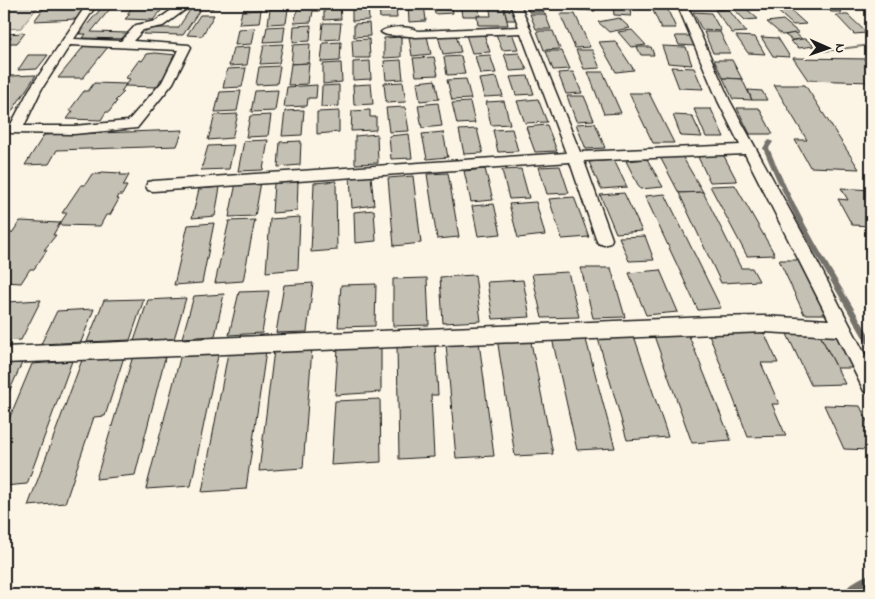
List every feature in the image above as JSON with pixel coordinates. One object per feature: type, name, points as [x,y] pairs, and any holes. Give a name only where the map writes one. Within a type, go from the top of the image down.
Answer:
[{"type":"street","points":[[67,42],[185,48],[167,83],[132,125],[52,131],[15,130],[35,90],[92,4]]},
{"type":"street","points":[[124,44],[140,27],[158,24],[177,9],[188,4]]},
{"type":"street","points":[[515,4],[575,157],[604,239]]},
{"type":"street","points":[[682,4],[724,101],[798,240],[871,385]]},
{"type":"street","points":[[386,32],[412,31],[415,34],[524,30]]},
{"type":"street","points":[[153,186],[575,157],[749,149]]},
{"type":"street","points":[[4,355],[709,325],[764,324],[841,328]]},
{"type":"shaded area","points":[[4,4],[40,4],[21,28],[4,29]]},
{"type":"building","points":[[47,4],[86,4],[76,19],[34,21]]},
{"type":"building","points":[[105,4],[114,4],[91,32],[129,33],[125,39],[83,38],[86,34],[79,34]]},
{"type":"building","points":[[135,4],[167,4],[153,20],[125,19]]},
{"type":"building","points":[[194,4],[215,4],[213,8],[201,8],[183,35],[143,34],[148,28],[178,28]]},
{"type":"building","points":[[324,4],[340,4],[341,19],[324,20]]},
{"type":"building","points":[[352,4],[368,4],[369,20],[352,21]]},
{"type":"building","points":[[379,4],[396,4],[397,18],[380,18]]},
{"type":"building","points":[[408,4],[424,4],[426,21],[409,22]]},
{"type":"building","points":[[433,4],[451,4],[453,13],[435,14]]},
{"type":"building","points":[[460,4],[478,4],[480,16],[462,16]]},
{"type":"building","points":[[489,4],[503,4],[508,25],[478,25],[477,16],[491,16]]},
{"type":"building","points":[[526,4],[541,4],[544,12],[529,12]]},
{"type":"building","points":[[578,4],[594,4],[595,11],[578,10]]},
{"type":"building","points":[[613,4],[629,4],[631,16],[614,15]]},
{"type":"building","points":[[650,4],[665,4],[676,28],[661,28]]},
{"type":"building","points":[[689,4],[708,4],[711,8],[691,8]]},
{"type":"building","points":[[741,4],[758,19],[745,20],[729,5]]},
{"type":"building","points":[[823,4],[834,4],[842,12],[831,12]]},
{"type":"building","points":[[321,6],[320,11],[313,11],[311,22],[294,23],[298,7]]},
{"type":"building","points":[[787,7],[806,24],[793,25],[774,8]]},
{"type":"building","points":[[270,9],[288,9],[286,23],[268,24]]},
{"type":"building","points":[[504,9],[514,9],[517,20],[507,20]]},
{"type":"building","points":[[728,9],[746,32],[732,33],[715,10]]},
{"type":"building","points":[[261,10],[259,23],[239,24],[242,11]]},
{"type":"building","points":[[693,12],[711,13],[721,31],[702,30]]},
{"type":"building","points":[[530,14],[545,14],[551,29],[536,29]]},
{"type":"building","points":[[560,14],[575,14],[590,47],[575,48]]},
{"type":"building","points":[[200,15],[214,15],[202,36],[187,35]]},
{"type":"building","points":[[836,15],[848,15],[867,33],[854,34]]},
{"type":"building","points":[[619,18],[630,28],[609,32],[598,22]]},
{"type":"building","points":[[783,20],[799,33],[782,35],[767,22]]},
{"type":"building","points":[[323,23],[341,23],[339,39],[321,40]]},
{"type":"building","points":[[369,23],[370,36],[354,37],[354,24]]},
{"type":"building","points":[[311,25],[310,41],[293,42],[294,26]]},
{"type":"building","points":[[285,26],[283,41],[264,42],[267,27]]},
{"type":"building","points":[[255,28],[252,44],[235,45],[238,29]]},
{"type":"building","points":[[632,30],[646,45],[631,47],[618,32]]},
{"type":"building","points":[[537,31],[553,31],[560,49],[544,50]]},
{"type":"building","points":[[704,32],[720,32],[730,53],[713,53]]},
{"type":"building","points":[[25,33],[17,43],[6,43],[11,37],[4,38],[4,34]]},
{"type":"building","points":[[512,33],[518,49],[502,50],[496,34]]},
{"type":"building","points":[[795,33],[802,39],[792,40],[785,35]]},
{"type":"building","points":[[484,34],[490,52],[472,53],[466,35]]},
{"type":"building","points":[[456,35],[461,52],[443,54],[438,36]]},
{"type":"building","points":[[427,36],[431,54],[412,56],[409,37]]},
{"type":"building","points":[[675,36],[691,36],[695,46],[679,45]]},
{"type":"building","points":[[736,36],[755,37],[765,54],[748,53]]},
{"type":"building","points":[[401,37],[401,57],[384,58],[384,38]]},
{"type":"building","points":[[761,37],[778,38],[790,57],[773,56]]},
{"type":"building","points":[[369,39],[370,58],[353,58],[352,40]]},
{"type":"building","points":[[806,39],[814,46],[799,48],[790,41]]},
{"type":"building","points":[[615,41],[634,70],[616,72],[599,42]]},
{"type":"building","points":[[341,42],[340,61],[321,62],[323,43]]},
{"type":"building","points":[[283,44],[279,63],[260,64],[264,45]]},
{"type":"building","points":[[310,44],[309,63],[291,64],[293,45]]},
{"type":"building","points":[[84,46],[108,47],[83,78],[58,78]]},
{"type":"building","points":[[662,46],[686,47],[692,65],[668,63]]},
{"type":"building","points":[[250,47],[247,65],[229,66],[233,48]]},
{"type":"building","points":[[637,47],[651,47],[654,55],[641,55]]},
{"type":"building","points":[[576,50],[592,50],[600,68],[584,69]]},
{"type":"building","points":[[546,51],[562,51],[570,69],[553,70]]},
{"type":"building","points":[[519,53],[527,70],[510,71],[504,54]]},
{"type":"building","points":[[147,54],[177,55],[164,80],[161,79],[157,87],[125,86],[130,79],[126,78],[139,60],[142,61]]},
{"type":"building","points":[[28,55],[48,55],[37,69],[18,70]]},
{"type":"building","points":[[490,55],[496,73],[480,74],[475,56]]},
{"type":"building","points":[[461,56],[465,74],[447,75],[444,57]]},
{"type":"building","points":[[434,57],[438,75],[416,76],[413,58]]},
{"type":"building","points":[[793,58],[871,59],[871,82],[808,80]]},
{"type":"building","points":[[401,60],[403,79],[386,80],[384,61]]},
{"type":"building","points":[[714,60],[732,60],[742,79],[723,78]]},
{"type":"building","points":[[370,61],[371,79],[353,80],[353,62]]},
{"type":"building","points":[[309,63],[307,84],[288,85],[291,64]]},
{"type":"building","points":[[341,63],[342,82],[323,84],[323,64]]},
{"type":"building","points":[[280,66],[277,84],[256,85],[259,67]]},
{"type":"building","points":[[671,67],[694,68],[703,89],[679,88]]},
{"type":"building","points":[[246,68],[242,87],[223,88],[227,69]]},
{"type":"building","points":[[573,72],[582,93],[566,94],[558,73]]},
{"type":"building","points":[[588,72],[603,72],[621,113],[604,114]]},
{"type":"building","points":[[36,75],[8,117],[4,117],[4,84],[10,76]]},
{"type":"building","points":[[528,76],[534,94],[516,95],[510,77]]},
{"type":"building","points":[[497,77],[503,96],[484,97],[479,79]]},
{"type":"building","points":[[723,78],[742,79],[752,100],[733,99]]},
{"type":"building","points":[[466,79],[471,99],[452,100],[447,80]]},
{"type":"building","points":[[435,80],[439,99],[420,101],[417,82]]},
{"type":"building","points":[[403,82],[406,102],[386,103],[384,83]]},
{"type":"building","points":[[94,83],[126,84],[121,92],[124,92],[101,120],[67,119],[73,111],[69,111],[84,91],[88,91]]},
{"type":"building","points":[[371,84],[373,104],[354,105],[353,85]]},
{"type":"building","points":[[317,85],[316,98],[308,98],[307,106],[284,107],[287,87]]},
{"type":"building","points":[[339,85],[339,106],[321,107],[322,86]]},
{"type":"building","points":[[774,85],[805,85],[859,169],[810,167],[795,140],[807,140]]},
{"type":"building","points":[[278,90],[275,111],[251,112],[255,91]]},
{"type":"building","points":[[748,90],[762,91],[767,100],[752,100]]},
{"type":"building","points":[[241,91],[237,111],[215,112],[220,92]]},
{"type":"building","points":[[629,93],[649,93],[674,143],[653,143]]},
{"type":"building","points":[[567,96],[584,96],[594,120],[576,121]]},
{"type":"building","points":[[538,99],[547,122],[525,123],[517,101]]},
{"type":"building","points":[[504,101],[510,124],[491,125],[486,102]]},
{"type":"building","points":[[470,102],[475,123],[457,124],[452,103]]},
{"type":"building","points":[[438,103],[442,126],[422,128],[418,105]]},
{"type":"building","points":[[405,107],[409,131],[389,132],[386,108]]},
{"type":"building","points":[[737,108],[759,108],[773,134],[750,134]]},
{"type":"building","points":[[694,109],[711,109],[724,137],[706,137]]},
{"type":"building","points":[[304,110],[302,135],[282,136],[285,111]]},
{"type":"building","points":[[370,110],[370,117],[376,117],[376,130],[351,131],[352,111]]},
{"type":"building","points":[[339,111],[339,132],[317,134],[317,112]]},
{"type":"building","points":[[238,114],[232,138],[208,140],[215,115]]},
{"type":"building","points":[[271,115],[268,136],[246,137],[250,116]]},
{"type":"building","points":[[673,115],[692,116],[702,137],[681,136]]},
{"type":"building","points":[[595,123],[605,148],[586,149],[576,124]]},
{"type":"building","points":[[547,125],[557,151],[535,152],[526,127]]},
{"type":"building","points":[[477,129],[483,153],[464,154],[459,130]]},
{"type":"building","points":[[512,129],[518,151],[498,152],[493,130]]},
{"type":"building","points":[[183,130],[177,146],[57,150],[49,164],[25,165],[44,135]]},
{"type":"building","points":[[443,132],[448,157],[427,159],[422,134]]},
{"type":"building","points":[[377,134],[378,163],[355,164],[355,136]]},
{"type":"building","points":[[409,134],[412,158],[391,159],[389,136]]},
{"type":"building","points":[[268,140],[263,170],[238,171],[244,141]]},
{"type":"building","points":[[301,141],[300,165],[278,167],[280,142]]},
{"type":"building","points":[[234,145],[229,169],[201,170],[208,146]]},
{"type":"building","points":[[723,154],[737,181],[710,182],[697,155]]},
{"type":"building","points":[[682,156],[703,192],[679,193],[660,157]]},
{"type":"building","points":[[647,159],[663,187],[640,189],[626,161]]},
{"type":"building","points":[[614,160],[627,187],[601,189],[589,162]]},
{"type":"building","points":[[560,166],[569,193],[547,194],[539,167]]},
{"type":"building","points":[[485,169],[493,200],[471,202],[464,171]]},
{"type":"building","points":[[521,169],[529,198],[509,199],[502,170]]},
{"type":"building","points":[[102,172],[129,175],[123,186],[127,186],[122,195],[119,195],[117,199],[119,199],[110,215],[106,215],[100,226],[59,225],[67,213],[62,213],[81,185],[85,185],[92,174],[100,174]]},
{"type":"building","points":[[448,173],[459,237],[437,239],[427,174]]},
{"type":"building","points":[[371,176],[374,205],[352,208],[350,178]]},
{"type":"building","points":[[413,176],[421,243],[394,246],[388,178]]},
{"type":"building","points":[[336,181],[337,250],[311,252],[314,183]]},
{"type":"building","points":[[261,182],[255,216],[229,217],[236,183]]},
{"type":"building","points":[[298,182],[297,211],[272,213],[274,183]]},
{"type":"building","points":[[735,185],[775,255],[747,256],[710,186]]},
{"type":"building","points":[[220,187],[215,216],[192,218],[199,189]]},
{"type":"building","points":[[841,188],[871,190],[871,226],[852,225],[838,199],[848,200]]},
{"type":"building","points":[[703,192],[741,268],[752,268],[759,281],[721,283],[679,193]]},
{"type":"building","points":[[624,193],[642,231],[616,233],[600,195]]},
{"type":"building","points":[[665,194],[721,308],[698,310],[645,196]]},
{"type":"building","points":[[574,197],[589,237],[562,239],[549,199]]},
{"type":"building","points":[[536,202],[545,235],[518,238],[509,204]]},
{"type":"building","points":[[494,204],[501,234],[478,236],[472,206]]},
{"type":"building","points":[[374,210],[376,241],[355,243],[354,212]]},
{"type":"building","points":[[300,217],[298,269],[266,272],[270,219]]},
{"type":"building","points":[[255,220],[243,281],[215,283],[229,221]]},
{"type":"building","points":[[20,221],[60,223],[53,235],[56,235],[44,250],[47,250],[34,269],[30,269],[21,283],[4,282],[4,237],[7,233],[12,233]]},
{"type":"building","points":[[214,223],[202,283],[174,285],[188,225]]},
{"type":"building","points":[[645,236],[654,260],[629,261],[619,237]]},
{"type":"building","points":[[779,260],[799,260],[827,314],[804,314]]},
{"type":"building","points":[[581,268],[611,268],[625,317],[593,318]]},
{"type":"building","points":[[660,270],[678,312],[646,315],[629,273]]},
{"type":"building","points":[[568,272],[579,317],[542,318],[532,274]]},
{"type":"building","points":[[475,275],[481,321],[443,323],[440,277]]},
{"type":"building","points":[[427,278],[429,325],[393,326],[393,279]]},
{"type":"building","points":[[523,280],[530,317],[493,319],[487,282]]},
{"type":"building","points":[[313,283],[307,332],[276,333],[284,285]]},
{"type":"building","points":[[376,284],[375,326],[338,327],[341,285]]},
{"type":"building","points":[[269,291],[262,333],[229,335],[239,292]]},
{"type":"building","points":[[224,294],[215,336],[182,338],[194,296]]},
{"type":"building","points":[[186,298],[174,339],[134,341],[148,300]]},
{"type":"building","points":[[144,299],[130,340],[87,342],[104,300]]},
{"type":"building","points":[[41,300],[21,340],[4,341],[4,308],[7,302]]},
{"type":"building","points":[[94,309],[81,342],[41,344],[57,311]]},
{"type":"building","points":[[762,328],[778,363],[761,363],[779,404],[772,404],[786,436],[748,437],[707,329]]},
{"type":"building","points":[[687,331],[731,440],[692,443],[653,333]]},
{"type":"building","points":[[818,331],[845,384],[811,385],[786,332]]},
{"type":"building","points":[[633,333],[668,437],[627,440],[597,335]]},
{"type":"building","points":[[820,335],[838,335],[855,368],[837,368]]},
{"type":"building","points":[[585,336],[615,448],[577,450],[552,338]]},
{"type":"building","points":[[530,337],[553,454],[515,456],[497,338]]},
{"type":"building","points":[[479,342],[494,456],[456,458],[446,344]]},
{"type":"building","points":[[435,343],[438,395],[431,395],[434,457],[399,459],[397,345]]},
{"type":"building","points":[[381,345],[381,392],[335,395],[338,348]]},
{"type":"building","points":[[312,348],[303,468],[259,471],[274,350]]},
{"type":"building","points":[[219,351],[191,486],[146,489],[181,354]]},
{"type":"building","points":[[266,351],[246,489],[202,492],[228,353]]},
{"type":"building","points":[[166,354],[135,475],[96,479],[133,356]]},
{"type":"building","points":[[124,357],[105,416],[94,417],[65,503],[28,506],[82,360]]},
{"type":"building","points":[[72,361],[27,484],[4,486],[4,431],[32,364]]},
{"type":"building","points":[[22,363],[4,403],[4,364]]},
{"type":"building","points":[[380,399],[381,462],[331,465],[335,401]]},
{"type":"building","points":[[824,405],[860,406],[871,429],[871,450],[844,449]]},
{"type":"waterway","points":[[824,51],[871,45]]},
{"type":"waterway","points":[[770,142],[766,148],[788,199],[871,344]]},
{"type":"waterway","points":[[847,595],[852,589],[871,578]]}]
